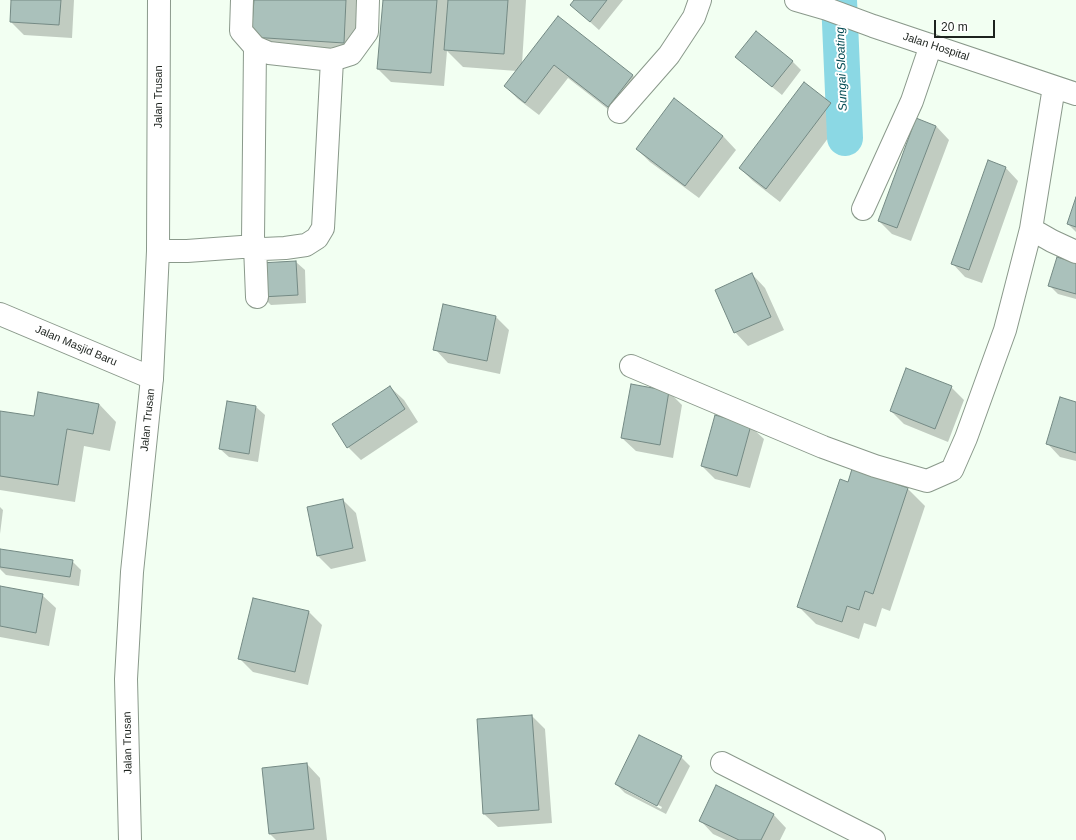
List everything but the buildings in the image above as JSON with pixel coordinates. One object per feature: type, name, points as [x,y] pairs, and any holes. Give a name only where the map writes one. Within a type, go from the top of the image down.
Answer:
[{"type":"street","name":"Jalan Trusan","points":[[130,840],[126,679],[131,580],[152,378],[158,251],[159,0]]},
{"type":"street","points":[[242,0],[241,31],[255,47],[268,53],[332,60],[351,54],[366,32],[368,0]]},
{"type":"street","points":[[619,112],[669,55],[694,17],[700,0]]},
{"type":"street","name":"Jalan Hospital","points":[[796,0],[827,9],[873,26],[1076,94]]},
{"type":"street","points":[[863,209],[912,102],[931,45]]},
{"type":"street","points":[[255,47],[253,238],[255,246],[257,296]]},
{"type":"street","points":[[158,251],[187,251],[255,246],[263,249],[285,248],[306,245],[317,238],[323,228],[332,60]]},
{"type":"street","points":[[631,366],[823,447],[875,466],[927,481],[952,470],[966,438],[1005,330],[1031,229],[1054,86]]},
{"type":"street","points":[[1031,229],[1076,252]]},
{"type":"street","name":"Jalan Masjid Baru","points":[[0,314],[152,378]]},
{"type":"street","points":[[722,763],[874,840]]},
{"type":"waterway","name":"Sungai Sloating","points":[[839,0],[845,138]]}]
